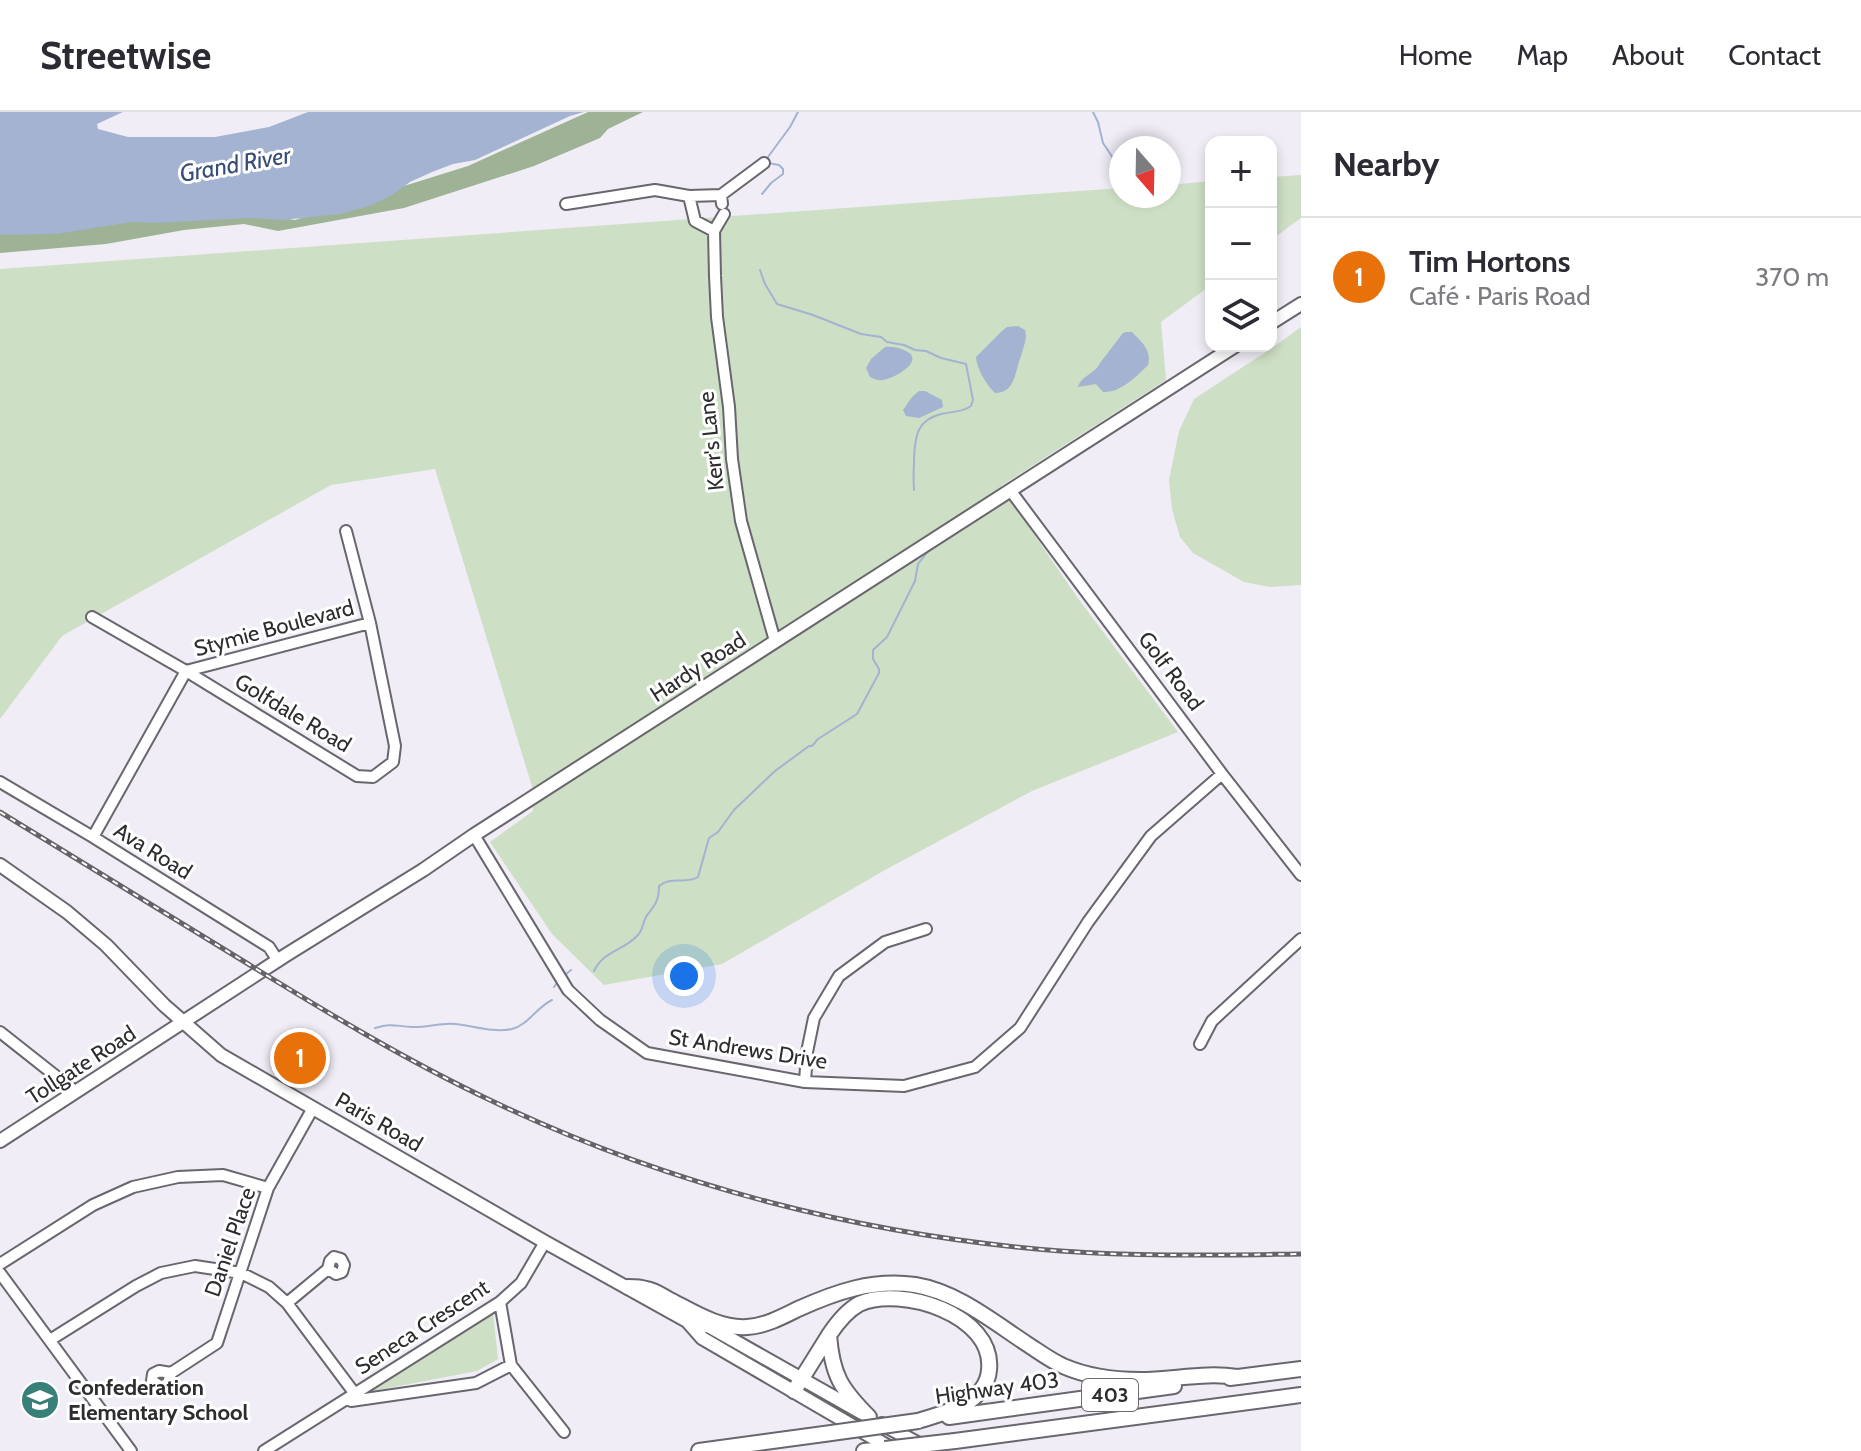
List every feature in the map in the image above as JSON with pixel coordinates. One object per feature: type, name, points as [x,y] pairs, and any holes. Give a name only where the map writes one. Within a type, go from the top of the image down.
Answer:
[{"type":"highway","points":[[628,1287],[648,1289],[704,1317],[745,1328],[767,1323],[822,1298],[854,1288],[891,1283],[917,1286],[965,1303],[1046,1357],[1086,1374],[1139,1380],[1220,1375],[1237,1377]]},
{"type":"highway","points":[[798,1384],[829,1335],[853,1308],[862,1303],[888,1299],[915,1301],[964,1321],[975,1330],[990,1362],[987,1382],[976,1395],[964,1404],[918,1421]]},
{"type":"highway","points":[[829,1335],[835,1374],[850,1398],[869,1417]]},
{"type":"highway","name":"Highway 403","points":[[699,1451],[1301,1369]]},
{"type":"highway","name":"Highway 403","points":[[887,1450],[1301,1395]]},
{"type":"highway","name":"403","points":[[864,1451],[887,1450]]},
{"type":"main road","points":[[1277,319],[1301,304]]},
{"type":"main road","name":"Hardy Road","points":[[184,1022],[1226,352]]},
{"type":"main road","name":"Paris Road","points":[[0,865],[67,912],[106,945],[221,1055],[687,1321],[702,1338],[869,1417],[932,1451]]},
{"type":"main road","name":"Tollgate Road","points":[[0,1141],[184,1022]]},
{"type":"main road","name":"Paris Road","points":[[798,1384],[887,1450]]},
{"type":"street","points":[[689,196],[695,221],[714,231],[722,205],[764,163]]},
{"type":"street","points":[[566,204],[655,190],[722,205]]},
{"type":"street","name":"Kerr's Lane","points":[[714,231],[717,317],[741,521],[775,641]]},
{"type":"street","name":"Golf Road","points":[[1010,490],[1301,875]]},
{"type":"street","name":"Golfdale Road","points":[[92,617],[357,776],[373,777],[393,762],[395,746],[370,623],[346,531]]},
{"type":"street","name":"Stymie Boulevard","points":[[93,837],[186,671],[370,623]]},
{"type":"street","name":"St Andrews Drive","points":[[474,835],[568,990],[600,1020],[647,1053],[805,1082],[904,1086],[975,1067],[1020,1028],[1088,922],[1151,836],[1222,774]]},
{"type":"street","name":"Ava Road","points":[[0,782],[269,947],[278,961]]},
{"type":"street","points":[[805,1082],[814,1018],[839,976],[885,942],[926,929]]},
{"type":"street","points":[[1200,1044],[1212,1021],[1301,939]]},
{"type":"street","points":[[0,1032],[76,1092]]},
{"type":"street","name":"Daniel Place","points":[[171,1373],[217,1343],[268,1188],[313,1108]]},
{"type":"street","points":[[0,1264],[93,1205],[133,1187],[178,1177],[223,1175],[268,1188]]},
{"type":"street","name":"Seneca Crescent","points":[[264,1451],[500,1302],[521,1283],[545,1242]]},
{"type":"street","points":[[50,1340],[161,1273],[195,1266],[241,1273],[269,1287],[287,1303],[355,1394]]},
{"type":"street","points":[[287,1303],[328,1269]]},
{"type":"street","points":[[0,1273],[131,1451]]},
{"type":"street","points":[[500,1302],[511,1365],[564,1432]]},
{"type":"street","name":"Seneca Crescent","points":[[344,1402],[476,1383],[511,1365]]},
{"type":"green space","points":[[588,112],[643,112],[608,129],[600,138],[534,166],[404,208],[278,231],[244,224],[184,230],[106,244],[0,253],[0,229],[203,215],[262,215],[295,220],[468,166]]},
{"type":"green space","points":[[1301,175],[1301,218],[1277,236],[1277,208],[1277,177]]},
{"type":"green space","points":[[1205,182],[1205,289],[1161,322],[1166,380],[1001,486],[1077,597],[1178,732],[1032,791],[885,870],[722,964],[604,985],[552,934],[490,842],[533,811],[531,795],[534,793],[435,469],[331,485],[62,636],[0,719],[0,269],[1109,189],[1109,208],[1181,208],[1181,184]]},
{"type":"green space","points":[[1301,327],[1301,585],[1270,587],[1244,582],[1193,553],[1180,537],[1172,509],[1169,480],[1179,431],[1194,399],[1266,352],[1277,352],[1277,344]]},
{"type":"green space","points":[[493,1312],[498,1359],[477,1371],[367,1392]]},
{"type":"water","name":"Grand River","points":[[0,112],[123,112],[97,124],[98,129],[128,137],[215,137],[269,127],[308,112],[584,112],[475,160],[432,172],[372,205],[340,214],[283,220],[248,218],[132,222],[56,234],[0,235]]},
{"type":"water","points":[[1018,326],[1025,330],[1026,336],[1016,374],[1007,389],[995,393],[982,376],[976,357],[1007,327]]},
{"type":"water","points":[[1132,332],[1145,347],[1149,355],[1148,365],[1116,390],[1103,392],[1096,384],[1078,387],[1123,333]]},
{"type":"water","points":[[885,347],[905,351],[911,354],[912,360],[900,373],[878,380],[870,377],[866,368]]},
{"type":"water","points":[[919,391],[942,400],[943,407],[919,418],[906,416],[903,410]]},
{"type":"waterway","points":[[762,194],[783,174],[779,165],[768,163],[768,157],[798,112]]},
{"type":"waterway","points":[[1093,112],[1109,152]]},
{"type":"waterway","points":[[760,270],[777,304],[861,334],[881,337],[887,342],[966,364],[973,400],[971,406],[933,417],[922,425],[915,443],[914,490]]},
{"type":"waterway","points":[[594,971],[603,959],[639,934],[656,901],[659,886],[669,881],[698,877],[709,838],[718,832],[734,810],[775,771],[857,714],[879,673],[873,650],[887,637],[915,581],[918,564],[929,550]]},
{"type":"waterway","points":[[565,975],[571,970]]},
{"type":"waterway","points":[[554,987],[557,983]]},
{"type":"waterway","points":[[375,1028],[450,1024],[491,1030],[512,1029],[523,1024],[552,1000]]},
{"type":"railway","points":[[0,812],[396,1052],[492,1101],[628,1158],[770,1202],[914,1233],[988,1244],[1121,1254],[1301,1254]]},
{"type":"place","name":"Tim Hortons","points":[[300,1058]]},
{"type":"place","name":"Confederation Elementary School","points":[[40,1400]]}]
